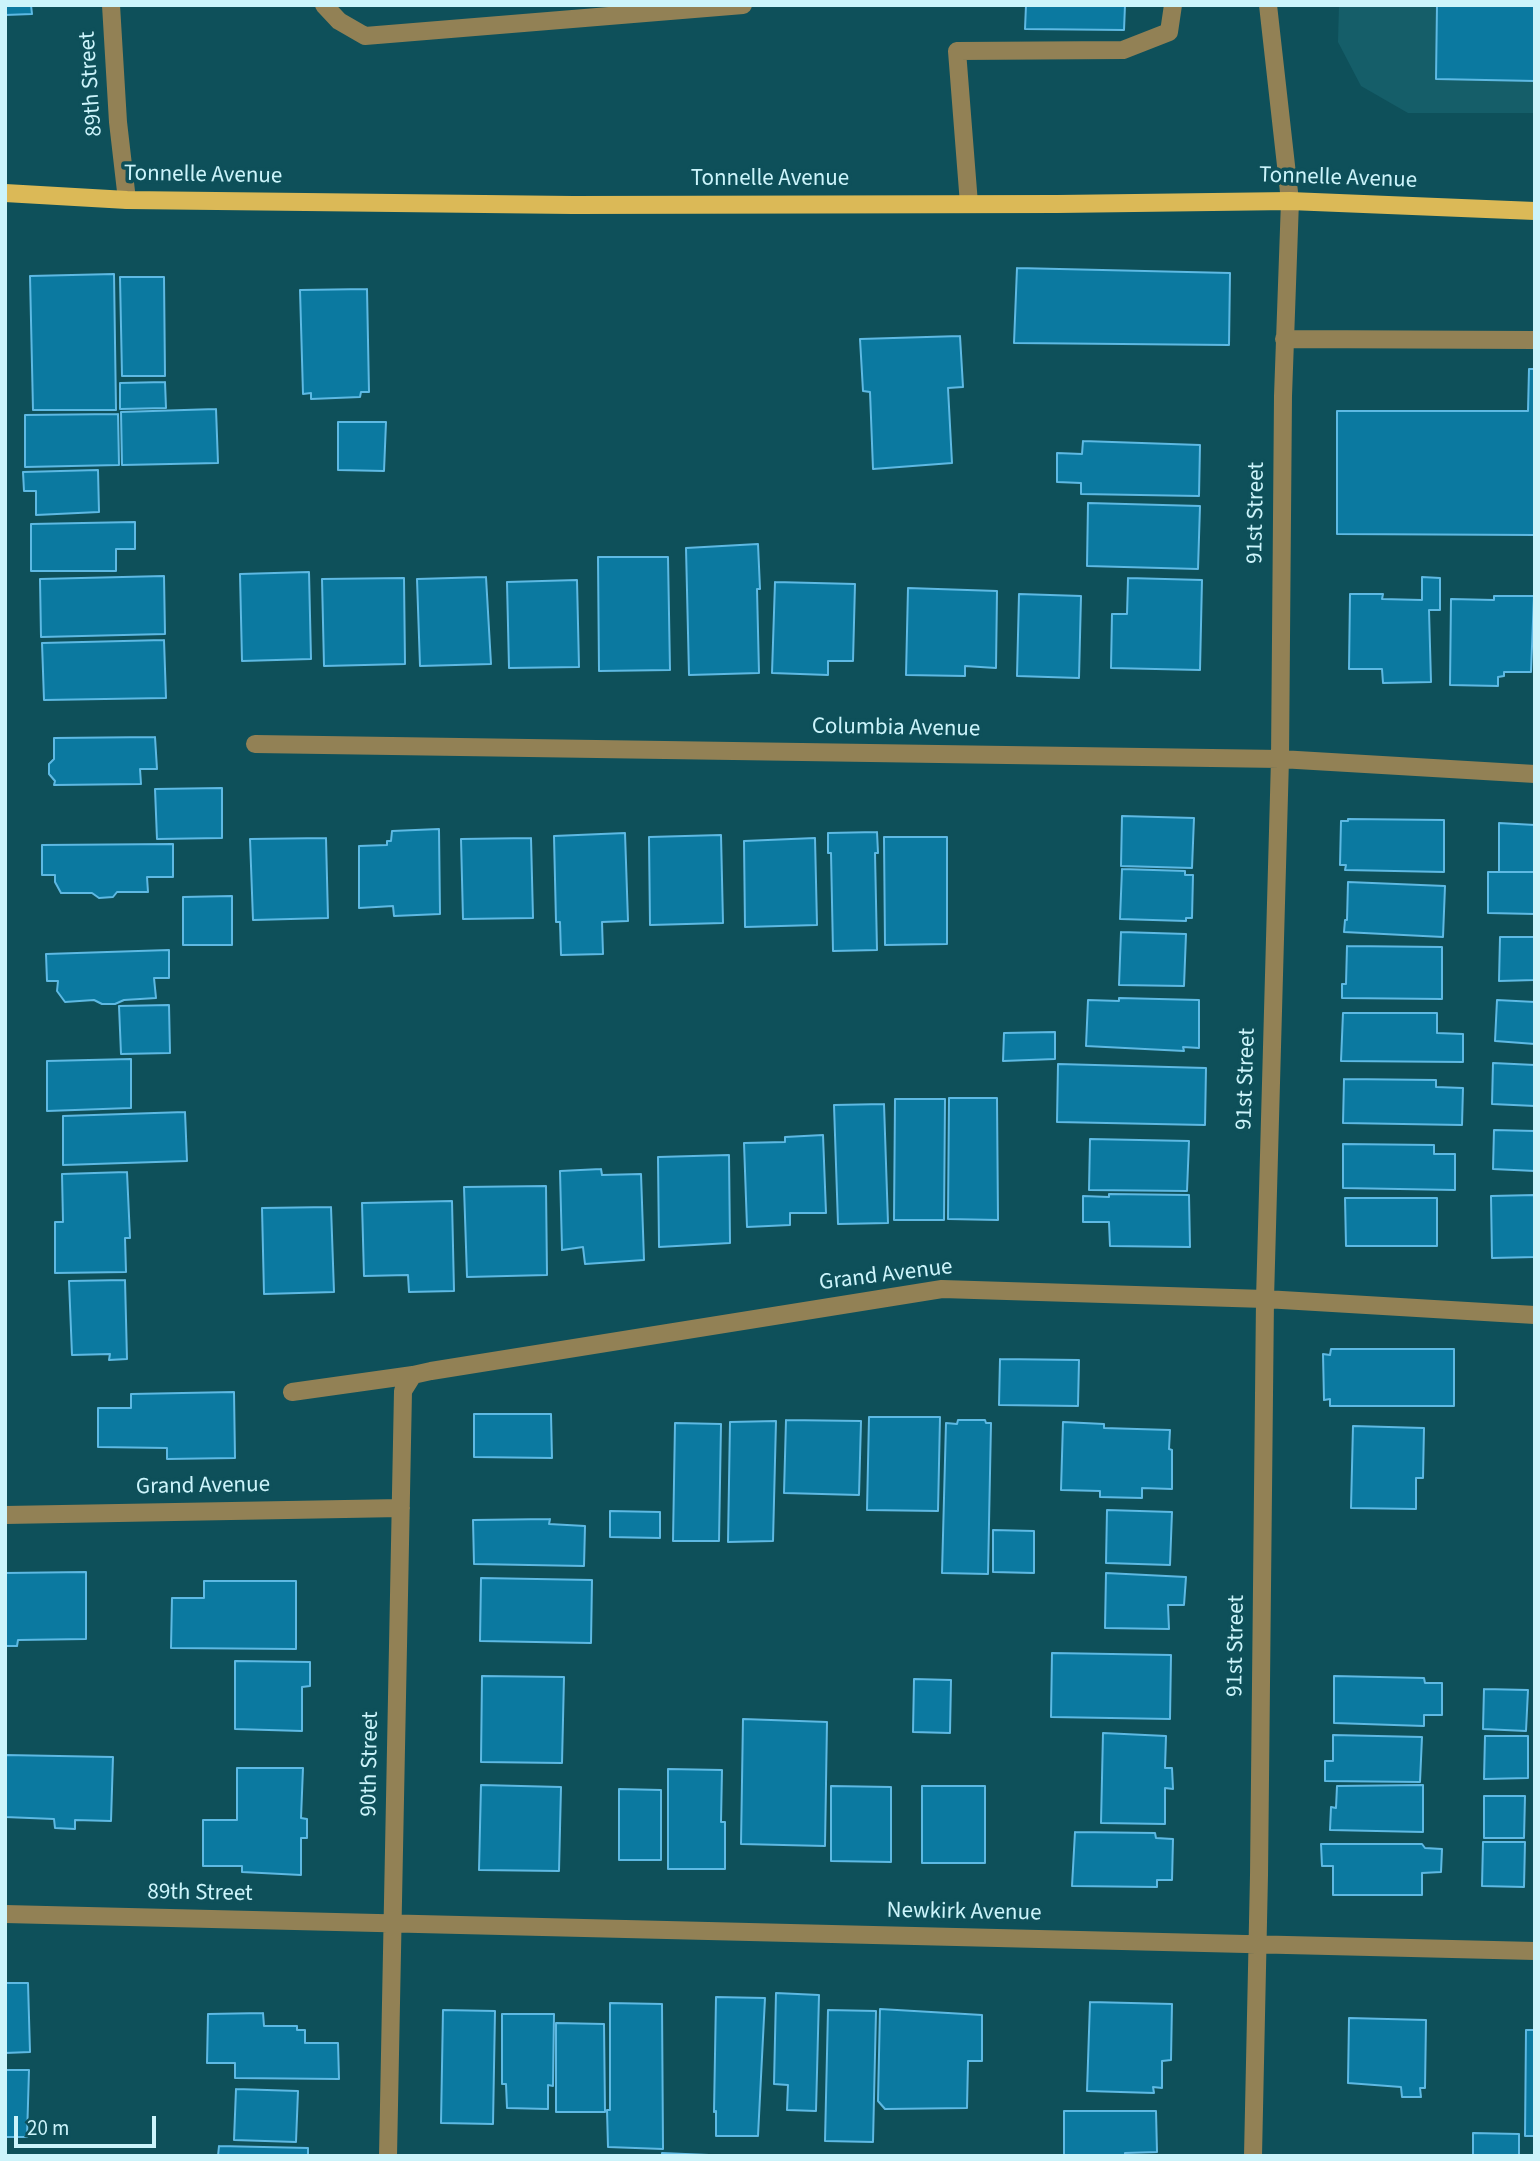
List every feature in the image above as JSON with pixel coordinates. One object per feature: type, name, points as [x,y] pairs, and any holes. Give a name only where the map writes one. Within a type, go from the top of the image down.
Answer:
[{"type":"main road","name":"Tonnelle Avenue","points":[[5,193],[127,200],[559,205],[1290,201],[1535,211]]},
{"type":"street","name":"89th Street","points":[[111,5],[118,122],[127,200]]},
{"type":"street","points":[[324,5],[339,21],[365,36],[643,9],[743,5]]},
{"type":"street","points":[[969,204],[957,51],[1123,50],[1169,32],[1173,5]]},
{"type":"street","name":"91st Street","points":[[1253,2156],[1265,1299],[1280,759],[1284,339],[1290,201],[1268,5]]},
{"type":"street","points":[[1284,339],[1535,340]]},
{"type":"street","name":"Columbia Avenue","points":[[255,744],[1280,759],[1535,774]]},
{"type":"street","name":"Grand Avenue","points":[[292,1392],[413,1375],[942,1289],[1265,1299],[1535,1315]]},
{"type":"street","name":"90th Street","points":[[388,2156],[403,1391],[413,1375]]},
{"type":"street","name":"Grand Avenue","points":[[5,1515],[401,1508]]},
{"type":"street","name":"89th Street","points":[[5,1914],[393,1924]]},
{"type":"street","name":"Newkirk Avenue","points":[[393,1924],[1535,1951]]},
{"type":"shaded area","points":[[1339,5],[1535,5],[1535,113],[1408,113],[1361,86],[1338,42]]},
{"type":"building","points":[[5,5],[31,5],[32,14],[5,15]]},
{"type":"building","points":[[1026,5],[1125,5],[1124,30],[1025,29]]},
{"type":"building","points":[[1437,5],[1535,5],[1535,81],[1436,79]]},
{"type":"building","points":[[1017,268],[1230,273],[1229,345],[1014,343]]},
{"type":"building","points":[[114,274],[116,410],[33,410],[30,276]]},
{"type":"building","points":[[120,277],[164,277],[165,376],[122,376]]},
{"type":"building","points":[[367,289],[369,392],[361,392],[360,397],[311,399],[311,393],[303,394],[300,290]]},
{"type":"building","points":[[960,336],[963,387],[948,388],[952,463],[873,469],[870,392],[863,391],[860,339]]},
{"type":"building","points":[[1529,369],[1535,369],[1535,535],[1337,534],[1337,411],[1528,411]]},
{"type":"building","points":[[165,382],[166,408],[120,409],[120,383]]},
{"type":"building","points":[[216,409],[218,463],[122,465],[121,412]]},
{"type":"building","points":[[118,414],[119,465],[25,467],[25,415]]},
{"type":"building","points":[[338,422],[386,422],[384,471],[338,470]]},
{"type":"building","points":[[1083,441],[1200,445],[1199,496],[1081,494],[1081,483],[1057,482],[1057,453],[1082,454]]},
{"type":"building","points":[[98,470],[99,512],[36,515],[36,491],[24,491],[23,472]]},
{"type":"building","points":[[1088,503],[1200,506],[1198,569],[1087,566]]},
{"type":"building","points":[[135,522],[135,549],[116,549],[116,571],[31,571],[31,524]]},
{"type":"building","points":[[758,544],[759,673],[689,675],[686,548]]},
{"type":"building","points":[[598,557],[668,557],[670,670],[599,671]]},
{"type":"building","points":[[309,572],[311,659],[242,661],[240,574]]},
{"type":"building","points":[[164,576],[165,634],[41,637],[40,579]]},
{"type":"building","points":[[486,577],[491,664],[420,666],[417,579]]},
{"type":"building","points":[[1422,577],[1440,578],[1440,610],[1429,610],[1431,682],[1383,683],[1382,669],[1349,669],[1350,594],[1383,594],[1382,599],[1422,600]]},
{"type":"building","points":[[404,578],[405,664],[324,666],[322,579]]},
{"type":"building","points":[[1128,578],[1202,580],[1200,670],[1111,668],[1112,614],[1127,614]]},
{"type":"building","points":[[577,580],[579,667],[509,668],[507,582]]},
{"type":"building","points":[[775,582],[855,584],[853,661],[828,661],[828,675],[772,673]]},
{"type":"building","points":[[908,588],[997,591],[996,668],[965,666],[965,676],[906,675]]},
{"type":"building","points":[[1019,594],[1081,596],[1079,678],[1017,676]]},
{"type":"building","points":[[1494,596],[1534,596],[1531,672],[1504,672],[1504,676],[1498,677],[1498,686],[1450,685],[1451,599],[1494,600]]},
{"type":"building","points":[[164,640],[166,698],[44,700],[42,643]]},
{"type":"building","points":[[155,737],[157,769],[140,769],[141,784],[54,785],[55,781],[49,774],[49,764],[54,759],[54,738]]},
{"type":"building","points":[[222,788],[222,838],[157,839],[155,789]]},
{"type":"building","points":[[1122,816],[1194,818],[1192,868],[1121,866]]},
{"type":"building","points":[[1444,820],[1444,872],[1345,870],[1346,865],[1340,865],[1341,821]]},
{"type":"building","points":[[1499,823],[1535,825],[1535,872],[1499,872]]},
{"type":"building","points":[[439,829],[440,914],[394,916],[393,906],[359,908],[359,846],[387,845],[387,841],[391,841],[392,831]]},
{"type":"building","points":[[877,832],[877,950],[833,951],[831,853],[828,853],[828,833]]},
{"type":"building","points":[[625,833],[628,921],[602,922],[603,954],[561,955],[560,922],[556,922],[554,836]]},
{"type":"building","points":[[721,835],[723,923],[650,925],[649,837]]},
{"type":"building","points":[[884,837],[947,837],[947,944],[885,945]]},
{"type":"building","points":[[326,838],[328,918],[253,920],[250,839]]},
{"type":"building","points":[[531,838],[533,918],[463,919],[461,839]]},
{"type":"building","points":[[815,838],[817,925],[745,927],[744,841]]},
{"type":"building","points":[[173,844],[173,877],[147,877],[148,892],[117,892],[113,897],[99,898],[92,893],[61,893],[55,882],[55,875],[42,875],[42,845]]},
{"type":"building","points":[[1122,869],[1185,871],[1185,875],[1193,875],[1192,918],[1186,918],[1186,921],[1120,919]]},
{"type":"building","points":[[1488,872],[1535,872],[1535,914],[1488,913]]},
{"type":"building","points":[[1348,882],[1445,886],[1443,937],[1344,932]]},
{"type":"building","points":[[232,896],[232,945],[183,945],[183,897]]},
{"type":"building","points":[[1121,932],[1186,934],[1184,986],[1119,985]]},
{"type":"building","points":[[1500,937],[1535,937],[1535,980],[1499,981]]},
{"type":"building","points":[[1347,946],[1442,947],[1442,999],[1342,998],[1342,984],[1346,984]]},
{"type":"building","points":[[169,950],[169,978],[154,978],[156,998],[124,1000],[115,1004],[102,1004],[94,1000],[65,1002],[57,991],[58,981],[47,981],[46,954]]},
{"type":"building","points":[[1119,998],[1199,1000],[1199,1048],[1183,1047],[1184,1051],[1086,1046],[1088,1000],[1119,1001]]},
{"type":"building","points":[[1497,1000],[1535,1002],[1535,1044],[1495,1041]]},
{"type":"building","points":[[169,1005],[170,1053],[121,1054],[119,1006]]},
{"type":"building","points":[[1343,1013],[1437,1013],[1437,1033],[1463,1034],[1463,1062],[1341,1061]]},
{"type":"building","points":[[1055,1032],[1055,1059],[1003,1061],[1004,1033]]},
{"type":"building","points":[[131,1059],[131,1108],[47,1111],[47,1061]]},
{"type":"building","points":[[1493,1063],[1535,1065],[1535,1106],[1492,1104]]},
{"type":"building","points":[[1058,1064],[1206,1068],[1205,1125],[1057,1122]]},
{"type":"building","points":[[1344,1079],[1436,1080],[1436,1087],[1463,1088],[1462,1125],[1343,1123]]},
{"type":"building","points":[[949,1098],[997,1098],[998,1220],[948,1219]]},
{"type":"building","points":[[895,1099],[945,1099],[944,1220],[894,1220]]},
{"type":"building","points":[[884,1104],[888,1223],[838,1224],[834,1105]]},
{"type":"building","points":[[185,1112],[187,1161],[63,1165],[63,1116]]},
{"type":"building","points":[[1494,1130],[1535,1131],[1535,1171],[1493,1169]]},
{"type":"building","points":[[823,1135],[826,1213],[790,1213],[790,1225],[747,1227],[744,1143],[785,1142],[785,1137]]},
{"type":"building","points":[[1090,1139],[1189,1141],[1187,1191],[1089,1190]]},
{"type":"building","points":[[1343,1144],[1434,1145],[1434,1154],[1455,1154],[1455,1190],[1343,1188]]},
{"type":"building","points":[[729,1155],[730,1243],[659,1247],[658,1157]]},
{"type":"building","points":[[601,1169],[602,1175],[641,1174],[644,1260],[585,1264],[583,1247],[562,1250],[560,1171]]},
{"type":"building","points":[[127,1172],[130,1238],[125,1238],[126,1272],[55,1273],[55,1222],[63,1222],[62,1174]]},
{"type":"building","points":[[546,1186],[547,1275],[467,1277],[464,1187]]},
{"type":"building","points":[[1109,1194],[1189,1195],[1190,1247],[1110,1246],[1109,1222],[1083,1222],[1083,1196],[1109,1197]]},
{"type":"building","points":[[1535,1195],[1535,1257],[1492,1258],[1491,1196]]},
{"type":"building","points":[[1345,1198],[1437,1198],[1437,1246],[1346,1246]]},
{"type":"building","points":[[452,1201],[454,1291],[409,1292],[408,1275],[364,1276],[362,1203]]},
{"type":"building","points":[[331,1207],[334,1292],[264,1294],[262,1208]]},
{"type":"building","points":[[125,1280],[127,1359],[109,1360],[110,1354],[72,1355],[69,1281]]},
{"type":"building","points":[[1331,1349],[1454,1349],[1454,1406],[1330,1406],[1330,1399],[1324,1400],[1323,1354],[1330,1355]]},
{"type":"building","points":[[1000,1359],[1079,1360],[1078,1406],[999,1405]]},
{"type":"building","points":[[234,1392],[235,1458],[167,1459],[167,1448],[98,1447],[98,1408],[131,1408],[131,1394]]},
{"type":"building","points":[[474,1414],[551,1414],[552,1458],[474,1457]]},
{"type":"building","points":[[869,1417],[940,1417],[938,1511],[867,1510]]},
{"type":"building","points":[[786,1420],[861,1421],[859,1495],[784,1493]]},
{"type":"building","points":[[958,1420],[985,1420],[986,1423],[991,1423],[988,1574],[942,1573],[946,1423],[957,1424]]},
{"type":"building","points":[[776,1421],[773,1541],[728,1542],[730,1422]]},
{"type":"building","points":[[1063,1422],[1104,1424],[1104,1428],[1170,1430],[1172,1489],[1142,1488],[1142,1498],[1100,1497],[1100,1491],[1061,1490]]},
{"type":"building","points":[[675,1423],[721,1424],[719,1541],[673,1541]]},
{"type":"building","points":[[1353,1426],[1424,1428],[1423,1478],[1416,1478],[1416,1509],[1351,1508]]},
{"type":"building","points":[[1107,1510],[1172,1512],[1170,1565],[1106,1563]]},
{"type":"building","points":[[610,1511],[660,1512],[660,1538],[610,1537]]},
{"type":"building","points":[[550,1519],[549,1524],[585,1526],[584,1566],[474,1564],[473,1520]]},
{"type":"building","points":[[993,1530],[1034,1531],[1034,1573],[993,1572]]},
{"type":"building","points":[[86,1572],[86,1639],[18,1640],[17,1646],[5,1646],[5,1573]]},
{"type":"building","points":[[1106,1573],[1186,1577],[1184,1605],[1168,1605],[1169,1629],[1105,1628]]},
{"type":"building","points":[[481,1578],[592,1580],[591,1643],[480,1641]]},
{"type":"building","points":[[204,1581],[296,1581],[296,1649],[171,1648],[172,1598],[204,1598]]},
{"type":"building","points":[[1052,1653],[1171,1655],[1170,1719],[1051,1717]]},
{"type":"building","points":[[235,1661],[310,1662],[310,1686],[302,1687],[302,1731],[235,1729]]},
{"type":"building","points":[[482,1676],[564,1677],[562,1763],[481,1762]]},
{"type":"building","points":[[1334,1676],[1424,1678],[1425,1683],[1442,1683],[1442,1715],[1424,1715],[1424,1726],[1334,1723]]},
{"type":"building","points":[[914,1679],[951,1680],[950,1733],[913,1732]]},
{"type":"building","points":[[1484,1689],[1528,1690],[1526,1731],[1483,1729]]},
{"type":"building","points":[[743,1719],[827,1722],[825,1846],[741,1844]]},
{"type":"building","points":[[1103,1733],[1166,1736],[1165,1768],[1172,1768],[1173,1789],[1165,1788],[1165,1824],[1101,1823]]},
{"type":"building","points":[[1333,1735],[1422,1737],[1420,1782],[1325,1781],[1325,1761],[1333,1761]]},
{"type":"building","points":[[1485,1736],[1528,1736],[1528,1778],[1484,1779]]},
{"type":"building","points":[[5,1755],[113,1757],[111,1821],[75,1820],[75,1829],[55,1828],[54,1819],[5,1817]]},
{"type":"building","points":[[237,1768],[303,1768],[301,1818],[307,1819],[307,1838],[301,1838],[301,1875],[242,1872],[242,1866],[203,1866],[203,1820],[237,1820]]},
{"type":"building","points":[[668,1769],[722,1770],[721,1822],[725,1822],[725,1869],[668,1869]]},
{"type":"building","points":[[481,1785],[561,1787],[559,1871],[479,1870]]},
{"type":"building","points":[[1423,1785],[1423,1832],[1330,1830],[1331,1807],[1336,1808],[1337,1786]]},
{"type":"building","points":[[831,1786],[891,1787],[891,1862],[831,1861]]},
{"type":"building","points":[[922,1786],[985,1786],[985,1863],[922,1863]]},
{"type":"building","points":[[619,1789],[661,1790],[661,1860],[619,1860]]},
{"type":"building","points":[[1484,1796],[1525,1796],[1524,1838],[1484,1838]]},
{"type":"building","points":[[1075,1832],[1155,1833],[1156,1838],[1173,1839],[1172,1880],[1157,1880],[1157,1887],[1072,1886]]},
{"type":"building","points":[[1483,1842],[1525,1842],[1524,1887],[1482,1886]]},
{"type":"building","points":[[1321,1844],[1422,1844],[1425,1848],[1442,1849],[1441,1872],[1422,1873],[1422,1895],[1333,1895],[1333,1866],[1322,1866]]},
{"type":"building","points":[[5,1983],[28,1983],[30,2052],[5,2053]]},
{"type":"building","points":[[776,1993],[819,1995],[816,2111],[787,2110],[788,2085],[774,2084]]},
{"type":"building","points":[[716,1997],[765,1998],[758,2136],[716,2136]]},
{"type":"building","points":[[1090,2002],[1172,2004],[1171,2060],[1162,2061],[1162,2088],[1153,2087],[1154,2093],[1087,2091]]},
{"type":"building","points":[[610,2003],[662,2004],[663,2149],[608,2147]]},
{"type":"building","points":[[880,2009],[982,2015],[982,2061],[968,2061],[967,2108],[885,2109],[878,2101]]},
{"type":"building","points":[[443,2010],[495,2011],[493,2124],[441,2123]]},
{"type":"building","points":[[828,2010],[876,2011],[873,2142],[825,2141]]},
{"type":"building","points":[[263,2013],[264,2026],[297,2026],[297,2030],[305,2030],[305,2043],[338,2043],[339,2079],[235,2078],[235,2063],[207,2063],[208,2014]]},
{"type":"building","points":[[502,2014],[554,2014],[553,2086],[548,2085],[548,2109],[507,2108],[506,2084],[502,2084]]},
{"type":"building","points":[[1349,2018],[1426,2020],[1425,2088],[1420,2088],[1421,2097],[1402,2097],[1401,2087],[1348,2083]]},
{"type":"building","points":[[556,2023],[604,2024],[605,2112],[556,2112]]},
{"type":"building","points":[[1526,2030],[1535,2030],[1535,2136],[1525,2136]]},
{"type":"building","points":[[5,2070],[29,2070],[27,2137],[5,2137]]},
{"type":"building","points":[[236,2089],[298,2091],[296,2142],[234,2140]]},
{"type":"building","points":[[1064,2111],[1156,2111],[1157,2152],[1125,2153],[1125,2156],[1064,2156]]},
{"type":"building","points":[[1473,2133],[1519,2134],[1519,2156],[1473,2156]]},
{"type":"building","points":[[219,2146],[308,2148],[308,2156],[218,2156]]},
{"type":"building","points":[[662,2153],[709,2155],[709,2156],[662,2156]]}]
